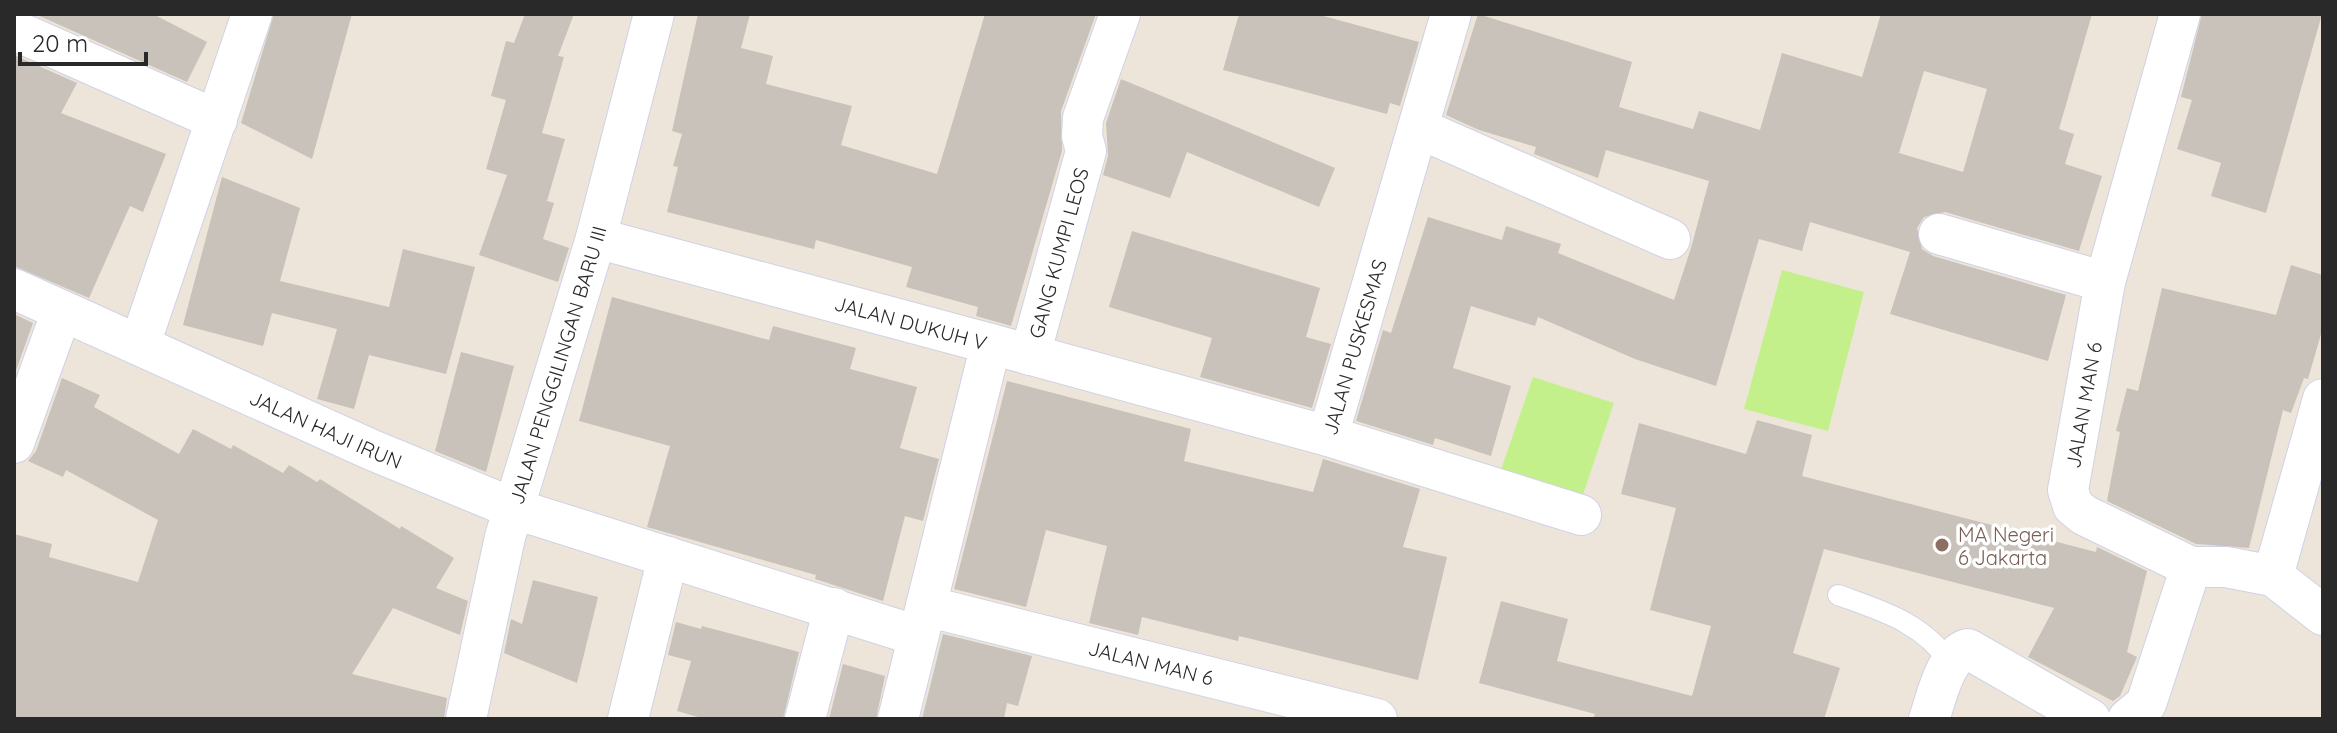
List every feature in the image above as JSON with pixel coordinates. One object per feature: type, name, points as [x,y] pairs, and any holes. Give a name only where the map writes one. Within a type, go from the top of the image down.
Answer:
[{"type":"street","points":[[140,344],[252,14]]},
{"type":"street","name":"JALAN PENGGILINGAN BARU III","points":[[466,719],[515,509],[596,238],[654,14]]},
{"type":"street","name":"GANG KUMPI LEOS","points":[[1030,355],[1086,151],[1082,136],[1083,118],[1120,14]]},
{"type":"street","name":"JALAN PUSKESMAS","points":[[991,344],[1328,436],[1451,14]]},
{"type":"street","name":"JALAN MAN 6","points":[[2180,14],[2105,282],[2068,490],[2073,506],[2084,515],[2191,567]]},
{"type":"street","points":[[14,30],[217,120]]},
{"type":"street","points":[[1418,128],[1670,239]]},
{"type":"street","points":[[1939,234],[2105,282]]},
{"type":"street","name":"JALAN DUKUH V","points":[[596,238],[991,344],[898,719]]},
{"type":"street","name":"JALAN HAJI IRUN","points":[[14,289],[372,450],[515,509],[668,557]]},
{"type":"street","points":[[14,443],[62,311]]},
{"type":"street","points":[[2273,576],[2323,399]]},
{"type":"street","points":[[1328,436],[1581,515]]},
{"type":"street","points":[[628,719],[668,557]]},
{"type":"street","name":"JALAN MAN 6","points":[[668,557],[834,608],[922,621],[1377,719]]},
{"type":"street","points":[[2128,719],[2146,704],[2191,567],[2226,567],[2273,576],[2323,615]]},
{"type":"street","points":[[805,719],[834,608]]},
{"type":"street","points":[[1929,719],[1950,663],[1958,652],[1968,649],[2090,719]]},
{"type":"lane","points":[[1838,595],[1902,618],[1939,647],[1950,663]]},
{"type":"green space","points":[[1782,270],[1864,292],[1828,431],[1744,409]]},
{"type":"green space","points":[[1533,377],[1614,403],[1576,515],[1495,487]]},
{"type":"building","points":[[35,14],[153,14],[207,42],[187,82]]},
{"type":"building","points":[[274,14],[352,14],[312,159],[241,123]]},
{"type":"building","points":[[525,14],[574,14],[558,56],[564,57],[542,133],[565,139],[547,201],[554,203],[543,239],[569,248],[558,282],[479,255],[507,175],[486,169],[506,100],[491,96],[506,41],[514,43]]},
{"type":"building","points":[[698,14],[750,14],[741,48],[773,56],[766,84],[852,106],[841,145],[937,174],[985,14],[1096,14],[1061,111],[1062,151],[1011,326],[976,316],[978,307],[906,287],[912,267],[816,240],[814,249],[667,212],[678,167],[673,166],[682,134],[672,131]]},
{"type":"building","points":[[1239,14],[1316,14],[1419,42],[1400,106],[1390,103],[1387,114],[1223,70]]},
{"type":"building","points":[[1478,14],[1632,62],[1619,107],[1693,129],[1699,111],[1760,130],[1782,53],[1862,77],[1881,14],[2092,14],[2059,129],[2074,134],[2065,164],[2102,176],[2079,251],[1945,212],[1924,217],[1917,228],[1922,249],[1933,256],[2066,295],[2048,361],[1890,314],[1910,252],[1810,222],[1802,251],[1759,239],[1716,386],[1635,359],[1538,317],[1535,326],[1471,306],[1453,368],[1511,386],[1491,456],[1435,438],[1433,445],[1356,421],[1383,330],[1391,333],[1428,217],[1502,240],[1506,226],[1561,244],[1558,253],[1674,300],[1709,181],[1606,150],[1598,178],[1534,154],[1536,147],[1479,130],[1446,115]],"holes":[[[1924,71],[1987,89],[1963,172],[1899,153]]]},
{"type":"building","points":[[2202,14],[2322,14],[2266,213],[2211,196],[2221,163],[2177,149],[2192,100],[2181,97]]},
{"type":"building","points":[[14,55],[77,83],[61,113],[166,154],[143,212],[130,206],[89,298],[14,266]]},
{"type":"building","points":[[1121,79],[1335,168],[1319,207],[1187,152],[1170,198],[1103,175],[1108,156],[1106,123]]},
{"type":"building","points":[[222,177],[300,208],[280,281],[389,307],[403,249],[475,267],[446,374],[369,355],[354,409],[317,399],[337,329],[272,313],[263,346],[183,325]]},
{"type":"building","points":[[1132,231],[1320,288],[1306,337],[1331,344],[1312,408],[1200,377],[1212,338],[1109,307]]},
{"type":"building","points":[[2291,265],[2323,275],[2323,327],[2308,379],[2304,378],[2291,413],[2283,410],[2249,548],[2196,544],[2107,501],[2120,432],[2116,431],[2127,388],[2138,391],[2162,288],[2276,315]]},
{"type":"building","points":[[612,297],[769,340],[773,326],[856,348],[850,369],[917,387],[900,448],[939,459],[923,521],[905,516],[883,601],[815,579],[816,575],[647,527],[670,446],[579,421]]},
{"type":"building","points":[[14,314],[33,323],[14,376]]},
{"type":"building","points":[[461,352],[514,366],[486,472],[435,451]]},
{"type":"building","points":[[62,378],[100,395],[94,407],[179,454],[193,429],[231,449],[233,445],[283,473],[289,465],[317,482],[320,479],[400,529],[401,526],[454,558],[436,588],[468,601],[460,635],[393,608],[352,674],[447,698],[444,719],[14,719],[14,534],[52,544],[49,557],[138,582],[158,520],[66,470],[63,477],[28,461],[36,451]]},
{"type":"building","points":[[1007,381],[1191,429],[1184,461],[1313,492],[1323,459],[1420,489],[1403,547],[1447,557],[1418,680],[1239,636],[1238,641],[1142,617],[1138,635],[1089,623],[1107,546],[1046,530],[1026,607],[954,589]]},
{"type":"building","points":[[1757,420],[1812,435],[1802,476],[2096,552],[2097,547],[2147,571],[2127,652],[2137,657],[2120,696],[2113,701],[2028,657],[2054,608],[1824,549],[1793,653],[1840,668],[1824,719],[1593,719],[1595,714],[1479,683],[1501,601],[1568,619],[1557,661],[1692,696],[1711,626],[1650,610],[1676,508],[1621,494],[1639,423],[1746,454]]},
{"type":"building","points":[[533,580],[598,597],[577,683],[504,653],[511,619],[522,624]]},
{"type":"building","points":[[676,622],[799,652],[783,719],[705,719],[677,711],[691,661],[668,655]]},
{"type":"building","points":[[943,634],[1032,656],[1018,706],[1007,703],[1004,719],[922,719]]},
{"type":"building","points":[[843,664],[885,676],[876,719],[829,719]]},
{"type":"place","name":"MA Negeri 6 Jakarta","points":[[1942,545]]}]
